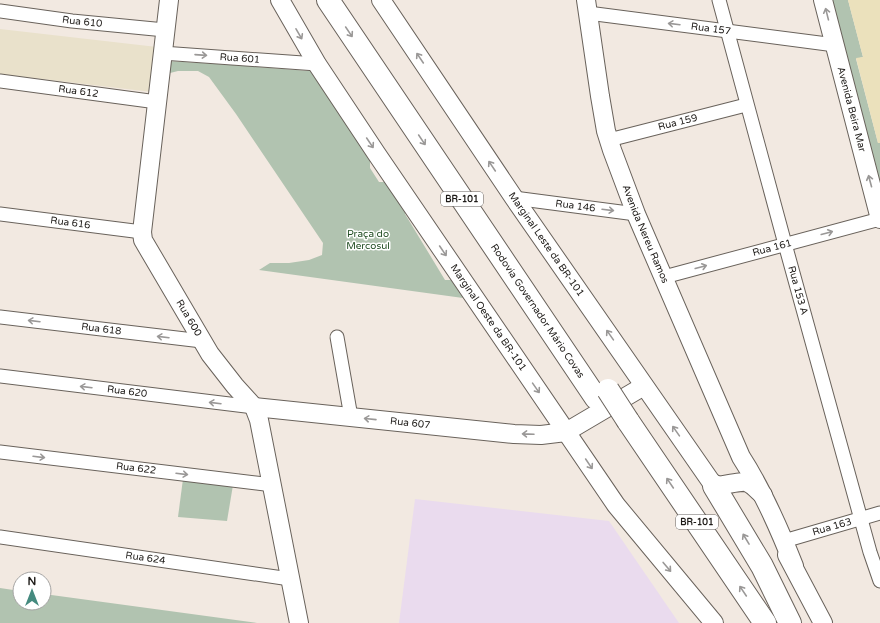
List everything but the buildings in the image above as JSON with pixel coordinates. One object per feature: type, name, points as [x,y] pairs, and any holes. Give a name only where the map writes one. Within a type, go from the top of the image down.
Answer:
[{"type":"highway","name":"Rodovia Governador Mário Covas","points":[[328,0],[602,394]]},
{"type":"highway","name":"Rodovia Governador Mário Covas","points":[[346,0],[622,425],[747,623]]},
{"type":"highway","name":"Rodovia Governador Mário Covas","points":[[622,425],[765,623]]},
{"type":"highway","points":[[714,486],[762,566],[790,623]]},
{"type":"main road","name":"Rua 600","points":[[169,0],[142,232],[143,240],[151,256],[217,365],[254,408],[261,426],[299,623]]},
{"type":"main road","name":"Marginal Oeste da BR-101","points":[[280,0],[317,64],[407,199],[616,505],[714,623]]},
{"type":"main road","name":"Marginal Leste da BR-101","points":[[381,0],[514,198],[714,486]]},
{"type":"main road","name":"Avenida Beira Mar","points":[[823,0],[880,219]]},
{"type":"main road","name":"Avenida Nereu Ramos","points":[[587,7],[601,100],[609,140],[636,214],[741,457],[754,476],[794,566],[823,623]]},
{"type":"main road","points":[[566,432],[644,386]]},
{"type":"main road","name":"Rua 607","points":[[254,408],[521,434],[566,432]]},
{"type":"main road","name":"Avenida Nereu Ramos","points":[[741,457],[744,482],[755,504],[794,566]]},
{"type":"main road","points":[[714,486],[744,482],[749,483],[763,495]]},
{"type":"street","name":"Rua 153 A","points":[[719,0],[784,244],[870,552],[880,581]]},
{"type":"street","name":"Rua 157","points":[[587,7],[727,31],[835,45]]},
{"type":"street","name":"Rua 610","points":[[0,11],[72,21],[165,30]]},
{"type":"street","name":"Rua 601","points":[[162,52],[317,64]]},
{"type":"street","name":"Rua 612","points":[[0,81],[157,102]]},
{"type":"street","name":"Rua 159","points":[[609,140],[746,105]]},
{"type":"street","name":"Rua 146","points":[[514,198],[636,214]]},
{"type":"street","name":"Rua 616","points":[[0,214],[142,232]]},
{"type":"street","name":"Rua 161","points":[[664,277],[880,219]]},
{"type":"street","name":"Rua 618","points":[[0,317],[202,341]]},
{"type":"street","points":[[337,337],[351,417]]},
{"type":"street","name":"Rua 620","points":[[0,376],[254,408]]},
{"type":"street","name":"Rua 622","points":[[0,452],[273,485]]},
{"type":"street","name":"Rua 163","points":[[784,541],[880,513]]},
{"type":"street","name":"Rua 624","points":[[0,537],[290,579]]},
{"type":"shaded area","points":[[0,29],[157,47],[152,92],[0,74]]},
{"type":"shaded area","points":[[415,499],[609,521],[679,623],[399,623]]},
{"type":"green space","points":[[829,0],[848,0],[863,57],[856,59],[878,143],[880,143],[880,195]]},
{"type":"green space","name":"Praça do Mercosul","points":[[167,61],[310,71],[370,158],[370,168],[379,182],[389,182],[405,209],[405,214],[445,280],[451,280],[463,298],[259,270],[270,263],[289,263],[309,260],[322,255],[323,243],[236,114],[209,77],[198,71],[178,71],[166,74]]},
{"type":"green space","points":[[183,479],[233,485],[227,521],[178,517]]},
{"type":"green space","points":[[0,588],[12,590],[12,611],[52,611],[52,595],[257,623],[0,623]]},
{"type":"sand","points":[[848,0],[880,0],[880,143],[878,143],[856,58],[863,57]]}]
